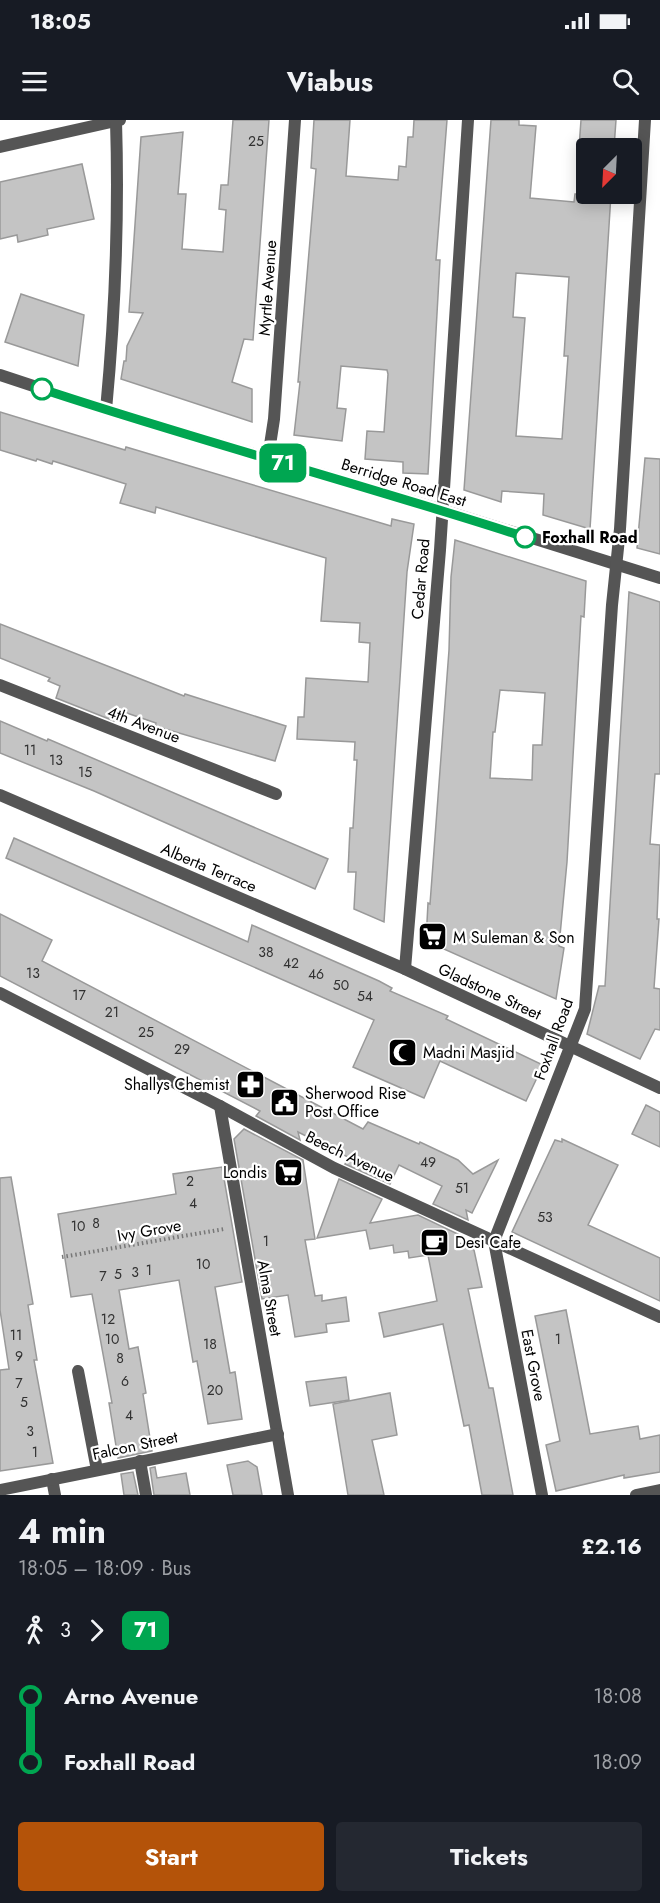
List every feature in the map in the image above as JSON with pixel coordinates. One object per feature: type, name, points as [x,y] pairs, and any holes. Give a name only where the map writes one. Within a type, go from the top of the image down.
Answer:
[{"type":"street","points":[[0,147],[118,120],[112,349],[106,410]]},
{"type":"street","name":"Myrtle Avenue","points":[[268,458],[274,419],[296,120]]},
{"type":"street","name":"Cedar Road","points":[[405,969],[442,510],[468,120]]},
{"type":"street","name":"Foxhall Road","points":[[494,1241],[585,1009],[612,605],[617,566],[645,120]]},
{"type":"street","name":"Berridge Road East","points":[[0,375],[106,410],[442,510],[660,578]]},
{"type":"street","name":"4th Avenue","points":[[0,686],[276,794]]},
{"type":"street","name":"Alberta Terrace","points":[[0,795],[405,969]]},
{"type":"street","name":"Gladstone Street","points":[[405,969],[660,1088]]},
{"type":"street","name":"Beech Avenue","points":[[0,993],[220,1106],[334,1168],[660,1317]]},
{"type":"street","name":"Alma Street","points":[[220,1106],[288,1495]]},
{"type":"street","name":"East Grove","points":[[494,1241],[542,1495]]},
{"type":"street","points":[[78,1371],[97,1470]]},
{"type":"street","name":"Falcon Street","points":[[0,1490],[278,1434]]},
{"type":"street","points":[[140,1461],[146,1495]]},
{"type":"street","points":[[52,1479],[55,1495]]},
{"type":"street","points":[[636,1495],[660,1490]]},
{"type":"path","name":"Ivy Grove","points":[[62,1257],[241,1226]]},
{"type":"building","points":[[233,120],[269,120],[253,340],[244,339],[232,382],[252,389],[252,422],[121,379],[127,346],[143,313],[129,312],[141,137],[183,132],[178,194],[186,194],[182,249],[223,252],[226,210],[219,209],[221,185],[228,185]]},
{"type":"building","points":[[314,120],[350,120],[346,176],[398,180],[399,166],[406,167],[408,137],[413,137],[414,120],[447,120],[436,260],[440,260],[428,474],[403,473],[403,462],[365,459],[367,431],[384,432],[387,370],[341,366],[337,408],[346,409],[342,441],[294,435],[316,169],[311,168]]},
{"type":"building","points":[[491,120],[519,120],[519,125],[536,126],[530,198],[574,202],[576,194],[576,204],[610,204],[590,529],[543,515],[544,494],[502,491],[501,502],[464,490]],"holes":[[[516,273],[569,277],[564,356],[568,356],[562,439],[516,436],[525,318],[513,317]]]},
{"type":"building","points":[[581,120],[616,120],[615,138],[580,138]]},
{"type":"building","points":[[82,164],[94,219],[47,229],[48,235],[18,242],[17,235],[0,239],[0,182]]},
{"type":"building","points":[[21,294],[84,315],[78,366],[5,342]]},
{"type":"building","points":[[0,412],[391,526],[392,519],[414,524],[407,572],[384,922],[354,909],[356,872],[348,872],[357,760],[354,760],[355,742],[297,739],[298,717],[304,717],[306,678],[368,682],[370,643],[359,642],[360,623],[321,621],[326,558],[156,507],[155,513],[120,503],[126,484],[53,461],[52,464],[37,459],[36,461],[0,450]]},
{"type":"building","points":[[645,458],[660,459],[660,554],[637,548]]},
{"type":"building","points":[[455,540],[586,581],[584,617],[581,616],[567,862],[559,946],[564,948],[556,999],[426,941],[449,650],[451,577]],"holes":[[[500,690],[545,693],[542,745],[533,745],[532,780],[490,778],[493,732],[495,732]]]},
{"type":"building","points":[[629,592],[660,602],[660,774],[655,774],[650,844],[660,845],[657,919],[659,919],[654,988],[660,989],[660,1030],[655,1029],[640,1059],[587,1034],[599,986],[605,986]]},
{"type":"building","points":[[0,624],[184,696],[185,694],[286,726],[275,761],[155,726],[156,723],[118,710],[114,721],[56,698],[60,686],[48,681],[50,678],[0,658]]},
{"type":"building","points":[[0,721],[47,741],[48,739],[328,859],[315,889],[94,791],[0,753]]},
{"type":"building","points":[[14,838],[248,942],[252,925],[379,981],[392,988],[390,991],[448,1016],[446,1019],[543,1065],[526,1101],[440,1061],[424,1098],[353,1067],[374,1020],[6,858]]},
{"type":"building","points":[[0,914],[52,940],[42,961],[363,1129],[368,1122],[419,1144],[420,1142],[458,1160],[473,1174],[498,1160],[472,1213],[466,1210],[468,1220],[433,1204],[442,1186],[399,1165],[390,1184],[345,1164],[348,1157],[298,1132],[300,1140],[256,1116],[260,1111],[0,976]]},
{"type":"building","points":[[646,1105],[660,1112],[660,1147],[632,1134]]},
{"type":"building","points":[[244,1129],[303,1160],[315,1239],[305,1240],[315,1296],[322,1295],[322,1301],[346,1297],[349,1321],[326,1324],[327,1332],[295,1337],[288,1295],[262,1299],[234,1139]]},
{"type":"building","points":[[562,1139],[618,1165],[588,1225],[660,1258],[660,1301],[512,1232],[555,1140],[562,1142]]},
{"type":"building","points":[[222,1167],[242,1282],[215,1287],[230,1373],[235,1372],[242,1419],[208,1424],[197,1361],[193,1362],[179,1280],[119,1290],[129,1349],[138,1347],[152,1451],[118,1458],[109,1403],[112,1403],[92,1294],[71,1297],[58,1214],[176,1194],[173,1174]]},
{"type":"building","points":[[11,1177],[33,1304],[28,1305],[37,1360],[34,1360],[53,1463],[0,1471],[0,1370],[9,1369],[0,1310],[0,1178]]},
{"type":"building","points":[[339,1179],[382,1199],[370,1223],[418,1215],[460,1235],[457,1242],[474,1250],[482,1287],[468,1289],[489,1388],[493,1388],[513,1495],[482,1495],[469,1425],[464,1426],[443,1324],[384,1337],[379,1313],[437,1301],[428,1255],[409,1258],[408,1251],[394,1253],[393,1245],[370,1249],[366,1230],[317,1238]]},
{"type":"building","points":[[566,1310],[590,1434],[638,1426],[640,1439],[660,1435],[660,1472],[624,1478],[624,1475],[556,1491],[546,1445],[560,1441],[535,1316]]},
{"type":"building","points":[[346,1377],[349,1400],[310,1406],[306,1382]]},
{"type":"building","points":[[390,1393],[397,1435],[372,1440],[384,1495],[348,1495],[333,1404]]},
{"type":"building","points":[[248,1461],[257,1467],[262,1495],[233,1495],[227,1465]]},
{"type":"building","points":[[155,1467],[157,1478],[186,1473],[190,1495],[154,1495],[150,1468]]},
{"type":"building","points":[[133,1472],[138,1495],[124,1495],[121,1474]]},
{"type":"bus line","name":"71","points":[[42,389],[525,537]]},
{"type":"place","name":"Foxhall Road","points":[[525,537]]},
{"type":"place","name":"M Suleman & Son","points":[[432,937]]},
{"type":"place","name":"Madni Masjid","points":[[402,1052]]},
{"type":"place","name":"Shallys Chemist","points":[[250,1084]]},
{"type":"place","name":"Sherwood Rise Post Office","points":[[284,1102]]},
{"type":"place","name":"Londis","points":[[288,1172]]},
{"type":"place","name":"Desi Cafe","points":[[434,1242]]}]
